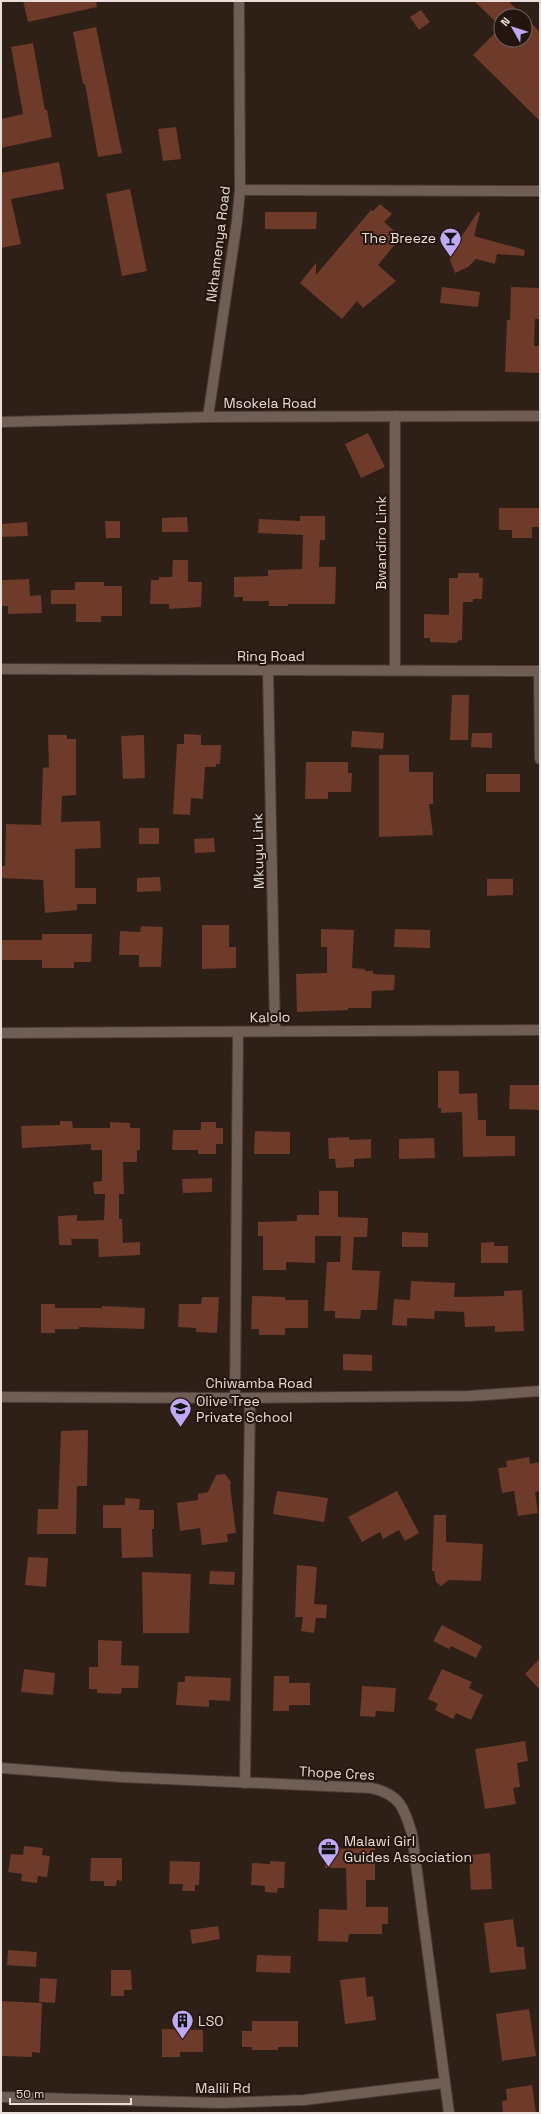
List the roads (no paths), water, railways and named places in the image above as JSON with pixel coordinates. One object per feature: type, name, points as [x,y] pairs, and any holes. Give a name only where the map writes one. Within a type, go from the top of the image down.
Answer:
[{"type":"street","name":"Nkhamenya Road","points":[[208,417],[237,221],[240,190],[239,1]]},
{"type":"street","points":[[240,190],[540,191]]},
{"type":"street","name":"Bwandiro Link","points":[[395,416],[395,670]]},
{"type":"street","name":"Msokela Road","points":[[1,422],[63,419],[208,417],[540,416]]},
{"type":"street","name":"Ring Road","points":[[1,669],[539,671]]},
{"type":"street","name":"Mkuyu Link","points":[[268,670],[275,1031]]},
{"type":"street","points":[[539,671],[540,759]]},
{"type":"street","name":"Kalolo","points":[[1,1033],[540,1030]]},
{"type":"street","points":[[234,1398],[238,1032]]},
{"type":"street","name":"Chiwamba Road","points":[[1,1397],[250,1398],[469,1396],[540,1392]]},
{"type":"street","points":[[245,1783],[250,1398]]},
{"type":"street","name":"Thope Cres","points":[[1,1768],[121,1777],[372,1788],[392,1794],[400,1803],[412,1834],[449,2113]]},
{"type":"street","name":"Malili Rd","points":[[1,2097],[221,2103],[304,2100],[444,2083]]},
{"type":"place","name":"The Breeze","points":[[451,258]]},
{"type":"place","name":"Olive Tree Private School","points":[[181,1428]]},
{"type":"place","name":"Malawi Girl Guides Association","points":[[329,1868]]},
{"type":"place","name":"LSO","points":[[182,2040]]}]
